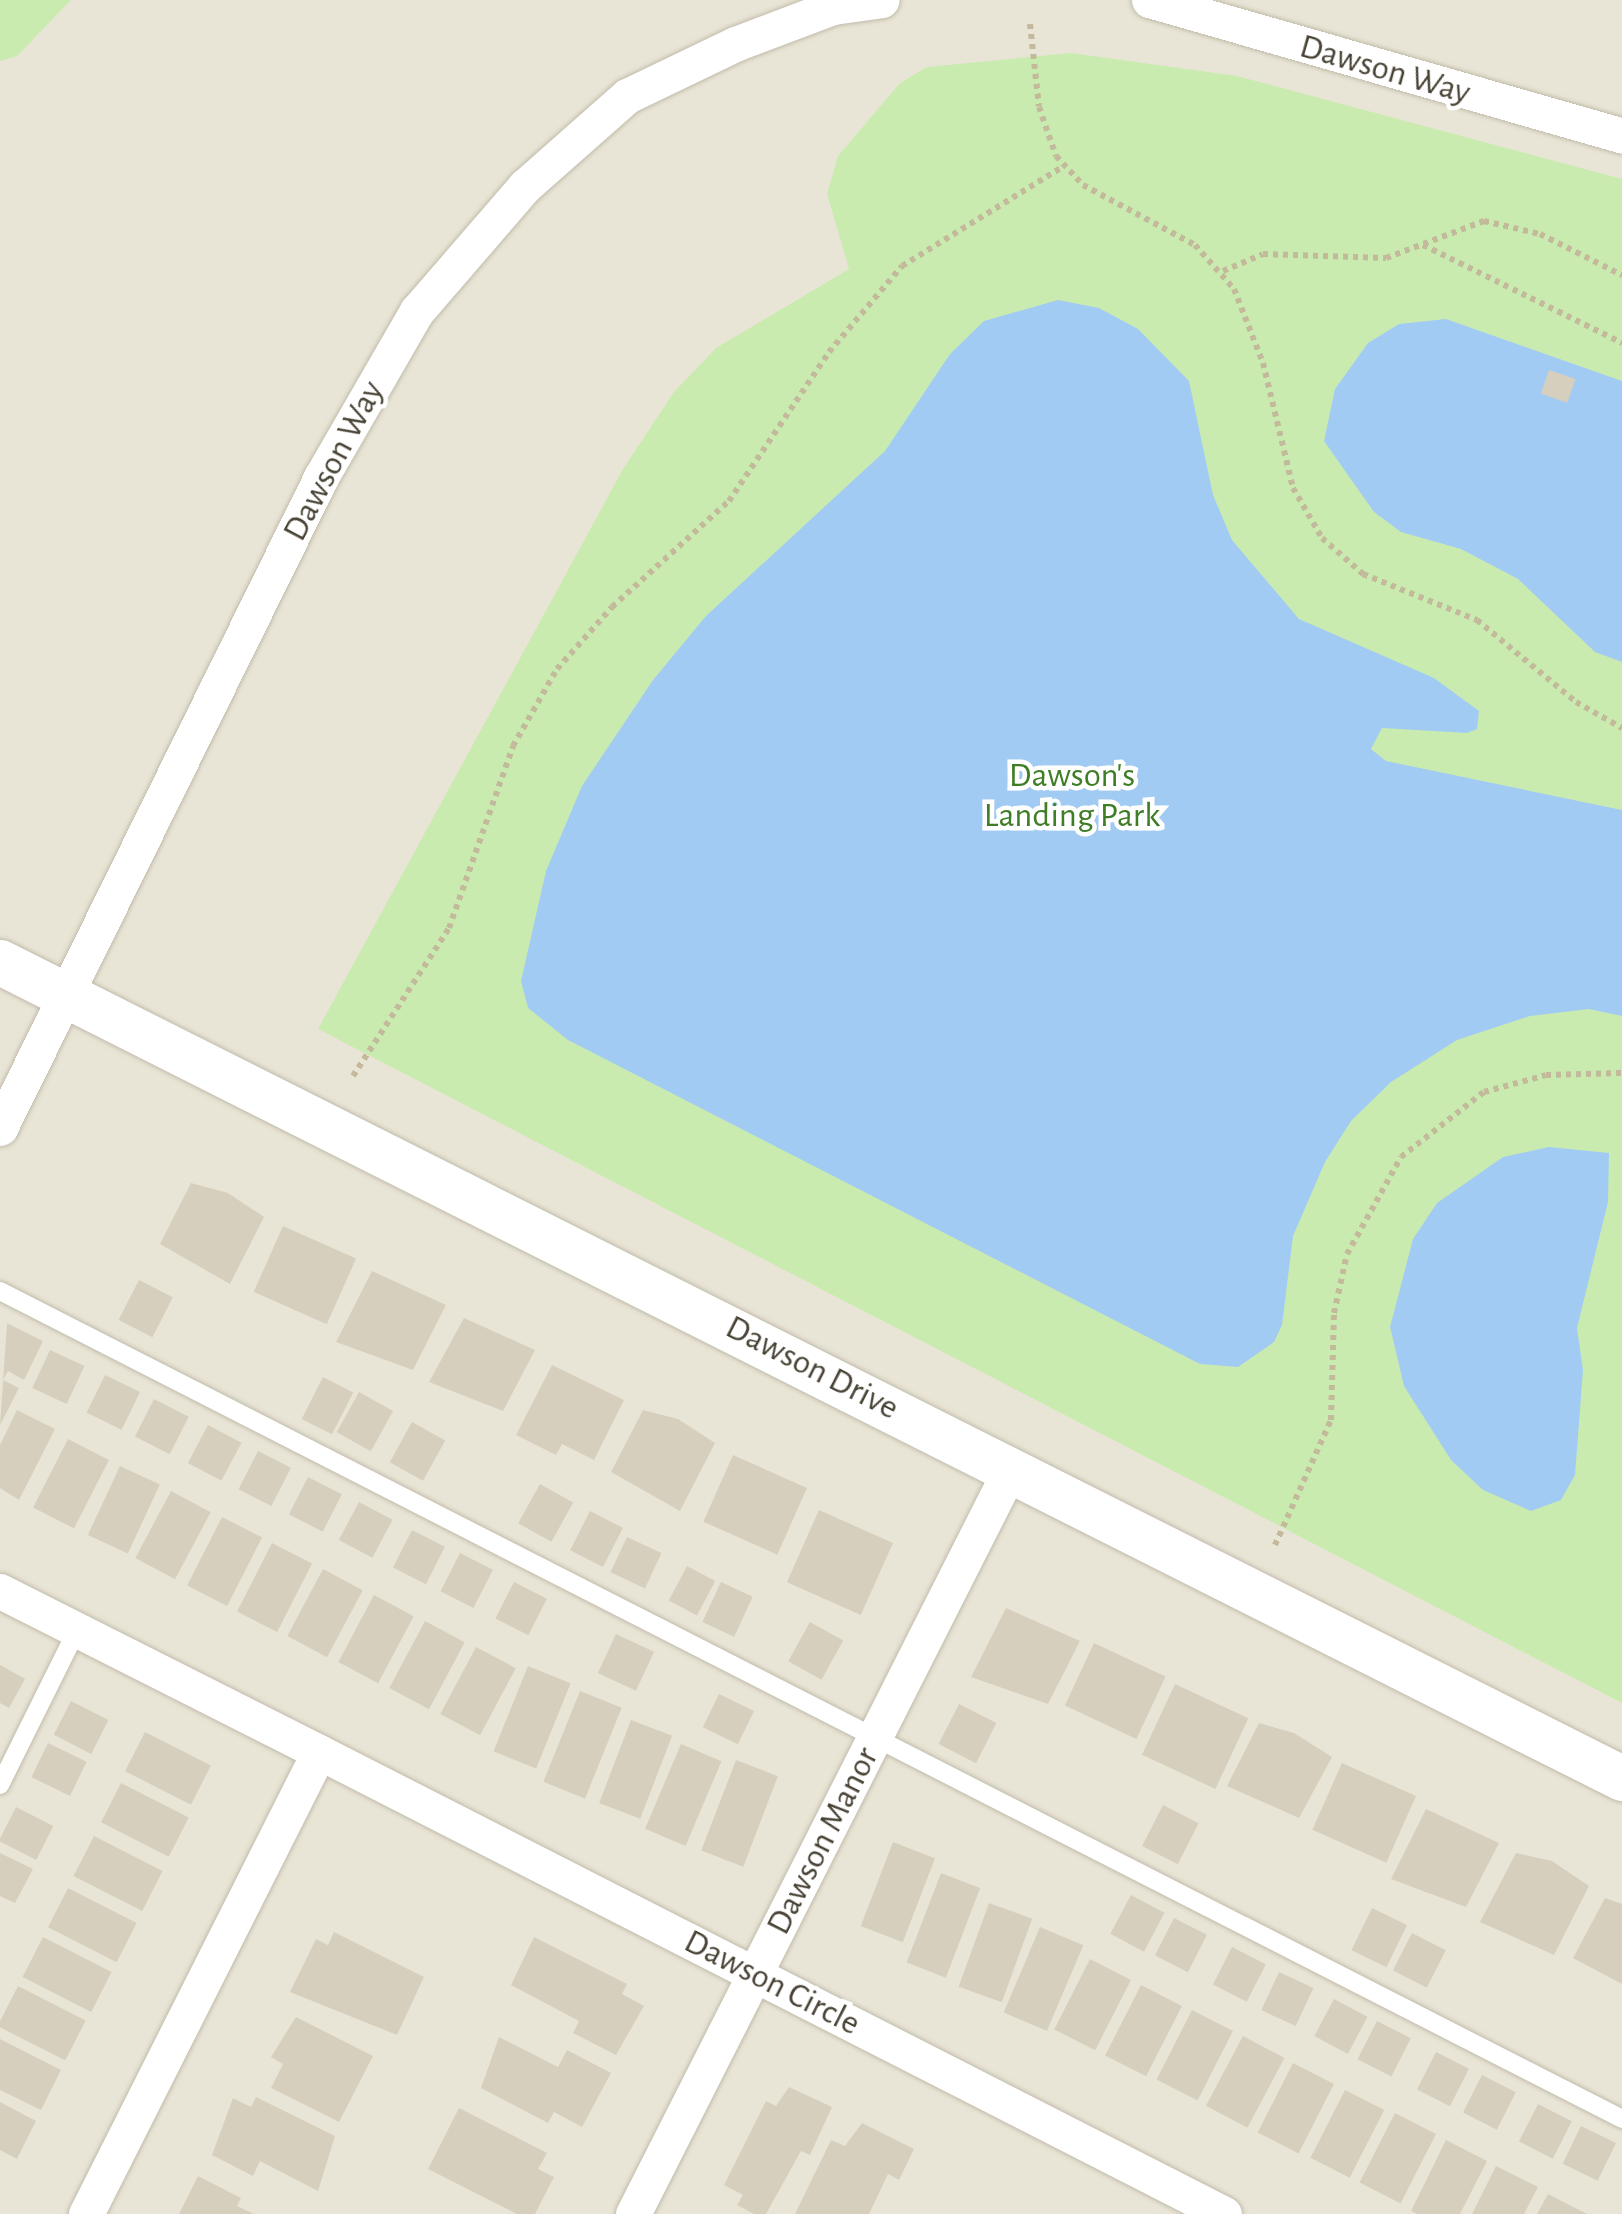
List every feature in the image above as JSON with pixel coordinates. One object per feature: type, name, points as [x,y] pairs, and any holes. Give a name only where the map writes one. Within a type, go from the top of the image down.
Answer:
[{"type":"street","name":"Dawson Way","points":[[0,1128],[322,477],[417,311],[524,186],[627,96],[734,44],[833,8],[882,0]]},
{"type":"street","name":"Dawson Way","points":[[1149,0],[1622,136]]},
{"type":"street","name":"Dawson Drive","points":[[0,962],[1622,1778]]},
{"type":"street","name":"Dawson Manor","points":[[632,2214],[1011,1468]]},
{"type":"street","name":"Dawson Circle","points":[[0,1591],[1224,2214]]},
{"type":"street","points":[[86,2214],[319,1752]]},
{"type":"lane","points":[[0,1291],[1622,2119]]},
{"type":"lane","points":[[0,1785],[78,1630]]},
{"type":"path","points":[[1030,24],[1039,107],[1064,166],[1222,270],[1254,331],[1293,488],[1322,538],[1363,574],[1477,620],[1576,702],[1622,728]]},
{"type":"path","points":[[353,1076],[449,928],[513,746],[558,669],[612,607],[729,501],[889,278],[936,241],[1064,166]]},
{"type":"path","points":[[1222,270],[1263,254],[1368,260],[1423,245],[1456,226],[1499,222],[1622,275]]},
{"type":"path","points":[[1423,245],[1587,334],[1622,343]]},
{"type":"path","points":[[1275,1544],[1331,1420],[1332,1340],[1347,1254],[1401,1157],[1484,1092],[1546,1074],[1622,1073]]},
{"type":"shaded area","points":[[0,0],[1622,0],[1622,2214],[0,2214]]},
{"type":"green space","points":[[0,0],[71,0],[17,56],[0,61]]},
{"type":"green space","name":"Dawson's Landing Park","points":[[1071,53],[1237,76],[1622,179],[1622,1703],[318,1029],[623,469],[674,392],[716,348],[849,269],[827,194],[838,156],[900,83],[927,67]]},
{"type":"water","points":[[1058,300],[1099,308],[1138,329],[1189,381],[1213,495],[1232,540],[1299,619],[1434,678],[1479,711],[1477,729],[1467,733],[1382,728],[1371,749],[1386,761],[1622,810],[1622,1016],[1589,1009],[1530,1016],[1457,1040],[1391,1082],[1351,1121],[1325,1162],[1293,1236],[1282,1325],[1274,1342],[1238,1367],[1200,1364],[568,1040],[528,1008],[521,981],[546,871],[582,786],[653,680],[706,616],[885,451],[950,354],[984,321]]},
{"type":"water","points":[[1446,319],[1622,381],[1622,662],[1595,652],[1518,579],[1461,549],[1401,532],[1374,512],[1324,441],[1335,389],[1368,343],[1399,324]]},
{"type":"water","points":[[1549,1147],[1609,1153],[1608,1202],[1577,1328],[1583,1370],[1575,1475],[1561,1500],[1531,1511],[1483,1490],[1451,1460],[1404,1386],[1390,1327],[1413,1239],[1437,1203],[1503,1157]]},
{"type":"building","points":[[1549,370],[1575,379],[1567,403],[1541,394]]},
{"type":"building","points":[[191,1183],[228,1193],[264,1217],[230,1284],[160,1244]]},
{"type":"building","points":[[283,1226],[356,1259],[327,1324],[254,1292]]},
{"type":"building","points":[[372,1271],[446,1305],[413,1370],[336,1342]]},
{"type":"building","points":[[139,1280],[173,1297],[152,1337],[119,1320]]},
{"type":"building","points":[[464,1318],[535,1350],[503,1411],[429,1382]]},
{"type":"building","points":[[7,1323],[43,1341],[24,1380],[8,1371],[3,1380]]},
{"type":"building","points":[[50,1350],[84,1366],[67,1404],[32,1388]]},
{"type":"building","points":[[552,1365],[624,1400],[594,1460],[562,1444],[556,1455],[516,1435]]},
{"type":"building","points":[[105,1375],[140,1392],[122,1430],[87,1413]]},
{"type":"building","points":[[323,1377],[353,1392],[332,1434],[302,1419]]},
{"type":"building","points":[[3,1380],[19,1388],[0,1425]]},
{"type":"building","points":[[359,1392],[393,1411],[371,1451],[337,1432]]},
{"type":"building","points":[[154,1399],[189,1417],[170,1454],[135,1436]]},
{"type":"building","points":[[17,1410],[55,1429],[19,1500],[0,1488],[0,1445]]},
{"type":"building","points":[[643,1410],[678,1419],[715,1443],[680,1511],[611,1472]]},
{"type":"building","points":[[412,1422],[445,1440],[423,1481],[390,1462]]},
{"type":"building","points":[[208,1425],[242,1443],[221,1481],[188,1463]]},
{"type":"building","points":[[68,1439],[109,1460],[74,1528],[33,1508]]},
{"type":"building","points":[[258,1451],[291,1468],[271,1506],[238,1489]]},
{"type":"building","points":[[733,1455],[807,1488],[777,1555],[703,1522]]},
{"type":"building","points":[[120,1466],[160,1485],[128,1553],[88,1535]]},
{"type":"building","points":[[308,1477],[342,1494],[323,1532],[289,1514]]},
{"type":"building","points":[[540,1484],[573,1502],[551,1542],[518,1523]]},
{"type":"building","points":[[171,1491],[211,1512],[175,1579],[135,1558]]},
{"type":"building","points":[[359,1502],[393,1520],[372,1558],[339,1540]]},
{"type":"building","points":[[819,1510],[893,1543],[861,1615],[787,1582]]},
{"type":"building","points":[[590,1511],[623,1528],[603,1567],[570,1550]]},
{"type":"building","points":[[222,1517],[262,1537],[227,1606],[187,1586]]},
{"type":"building","points":[[412,1530],[445,1547],[426,1584],[393,1567]]},
{"type":"building","points":[[627,1537],[661,1553],[645,1588],[611,1572]]},
{"type":"building","points":[[272,1543],[312,1563],[277,1632],[237,1612]]},
{"type":"building","points":[[460,1553],[493,1570],[473,1608],[440,1591]]},
{"type":"building","points":[[687,1566],[715,1581],[697,1615],[669,1600]]},
{"type":"building","points":[[323,1569],[363,1590],[327,1657],[287,1636]]},
{"type":"building","points":[[514,1582],[547,1599],[528,1635],[495,1619]]},
{"type":"building","points":[[721,1582],[753,1597],[734,1637],[702,1622]]},
{"type":"building","points":[[374,1595],[414,1616],[378,1683],[338,1662]]},
{"type":"building","points":[[1006,1608],[1080,1641],[1048,1704],[971,1677]]},
{"type":"building","points":[[425,1621],[465,1642],[429,1709],[389,1688]]},
{"type":"building","points":[[810,1622],[843,1640],[821,1680],[788,1661]]},
{"type":"building","points":[[616,1634],[654,1652],[636,1691],[598,1673]]},
{"type":"building","points":[[1094,1643],[1166,1676],[1136,1739],[1065,1706]]},
{"type":"building","points":[[476,1647],[516,1668],[480,1735],[440,1714]]},
{"type":"building","points":[[0,1665],[25,1679],[9,1708],[0,1703]]},
{"type":"building","points":[[528,1666],[571,1683],[536,1769],[494,1751]]},
{"type":"building","points":[[1175,1684],[1248,1718],[1215,1789],[1142,1755]]},
{"type":"building","points":[[580,1691],[622,1708],[585,1799],[543,1782]]},
{"type":"building","points":[[719,1694],[754,1711],[738,1744],[703,1727]]},
{"type":"building","points":[[71,1701],[108,1720],[91,1754],[54,1735]]},
{"type":"building","points":[[959,1704],[996,1723],[976,1763],[939,1744]]},
{"type":"building","points":[[631,1720],[672,1736],[640,1819],[599,1803]]},
{"type":"building","points":[[1259,1723],[1294,1733],[1332,1757],[1299,1818],[1227,1786]]},
{"type":"building","points":[[145,1732],[211,1766],[191,1805],[125,1771]]},
{"type":"building","points":[[48,1743],[87,1762],[70,1796],[31,1777]]},
{"type":"building","points":[[681,1744],[722,1761],[686,1846],[645,1829]]},
{"type":"building","points":[[736,1760],[778,1776],[743,1867],[701,1851]]},
{"type":"building","points":[[1342,1763],[1416,1796],[1386,1863],[1312,1830]]},
{"type":"building","points":[[121,1783],[189,1818],[169,1857],[101,1822]]},
{"type":"building","points":[[1163,1805],[1199,1823],[1178,1864],[1142,1846]]},
{"type":"building","points":[[16,1807],[53,1826],[36,1860],[0,1841]]},
{"type":"building","points":[[1426,1809],[1499,1843],[1466,1907],[1391,1879]]},
{"type":"building","points":[[94,1836],[163,1871],[142,1911],[74,1876]]},
{"type":"building","points":[[893,1842],[935,1858],[903,1942],[861,1926]]},
{"type":"building","points":[[0,1853],[33,1869],[15,1903],[0,1896]]},
{"type":"building","points":[[1516,1853],[1552,1861],[1589,1886],[1554,1955],[1480,1922]]},
{"type":"building","points":[[941,1873],[980,1888],[946,1978],[907,1963]]},
{"type":"building","points":[[68,1888],[137,1923],[117,1962],[48,1927]]},
{"type":"building","points":[[1131,1895],[1165,1913],[1144,1952],[1110,1934]]},
{"type":"building","points":[[1605,1898],[1622,1904],[1622,1984],[1573,1958]]},
{"type":"building","points":[[989,1903],[1032,1919],[1002,2002],[959,1987]]},
{"type":"building","points":[[1372,1908],[1407,1925],[1386,1967],[1351,1950]]},
{"type":"building","points":[[1174,1918],[1207,1935],[1188,1972],[1155,1955]]},
{"type":"building","points":[[1040,1927],[1083,1945],[1047,2031],[1004,2013]]},
{"type":"building","points":[[334,1932],[424,1977],[397,2035],[290,1992],[316,1939],[328,1945]]},
{"type":"building","points":[[1412,1933],[1446,1950],[1427,1988],[1393,1970]]},
{"type":"building","points":[[43,1937],[112,1972],[91,2012],[23,1977]]},
{"type":"building","points":[[534,1937],[627,1984],[622,1994],[644,2006],[616,2055],[573,2033],[579,2021],[511,1985]]},
{"type":"building","points":[[1232,1947],[1266,1964],[1247,2002],[1213,1984]]},
{"type":"building","points":[[1090,1959],[1131,1980],[1095,2050],[1054,2029]]},
{"type":"building","points":[[1279,1972],[1313,1988],[1296,2026],[1261,2010]]},
{"type":"building","points":[[1141,1985],[1182,2006],[1146,2076],[1105,2055]]},
{"type":"building","points":[[18,1986],[86,2021],[65,2061],[0,2027]]},
{"type":"building","points":[[1334,1999],[1368,2017],[1348,2054],[1314,2036]]},
{"type":"building","points":[[1192,2010],[1233,2031],[1198,2100],[1157,2079]]},
{"type":"building","points":[[296,2017],[373,2056],[339,2122],[271,2088],[283,2064],[271,2057]]},
{"type":"building","points":[[1377,2021],[1411,2038],[1391,2077],[1357,2059]]},
{"type":"building","points":[[1243,2036],[1284,2058],[1247,2128],[1206,2106]]},
{"type":"building","points":[[499,2037],[558,2067],[567,2050],[611,2073],[582,2127],[554,2112],[548,2123],[481,2088]]},
{"type":"building","points":[[0,2039],[61,2070],[41,2110],[0,2090]]},
{"type":"building","points":[[1436,2052],[1469,2069],[1450,2106],[1417,2089]]},
{"type":"building","points":[[1293,2063],[1334,2084],[1299,2153],[1258,2132]]},
{"type":"building","points":[[1482,2075],[1516,2092],[1497,2130],[1463,2112]]},
{"type":"building","points":[[789,2087],[832,2107],[810,2155],[801,2151],[766,2214],[754,2214],[737,2205],[743,2195],[724,2185],[766,2101],[776,2106]]},
{"type":"building","points":[[1345,2090],[1384,2110],[1350,2178],[1310,2158]]},
{"type":"building","points":[[256,2097],[335,2136],[318,2191],[260,2161],[253,2176],[212,2155],[233,2098],[251,2107]]},
{"type":"building","points":[[0,2102],[36,2121],[17,2159],[0,2150]]},
{"type":"building","points":[[1538,2104],[1572,2121],[1553,2159],[1519,2141]]},
{"type":"building","points":[[459,2108],[547,2153],[538,2169],[554,2177],[535,2214],[517,2214],[428,2169]]},
{"type":"building","points":[[1395,2113],[1436,2134],[1401,2203],[1360,2182]]},
{"type":"building","points":[[862,2123],[914,2149],[899,2180],[888,2174],[869,2214],[795,2214],[831,2140],[845,2146]]},
{"type":"building","points":[[1581,2126],[1616,2143],[1598,2181],[1563,2164]]},
{"type":"building","points":[[1446,2140],[1487,2161],[1460,2214],[1417,2214],[1411,2211]]},
{"type":"building","points":[[1496,2166],[1538,2187],[1524,2214],[1472,2214]]},
{"type":"building","points":[[198,2176],[241,2198],[237,2206],[254,2214],[179,2214]]},
{"type":"building","points":[[1548,2194],[1587,2214],[1537,2214]]}]
